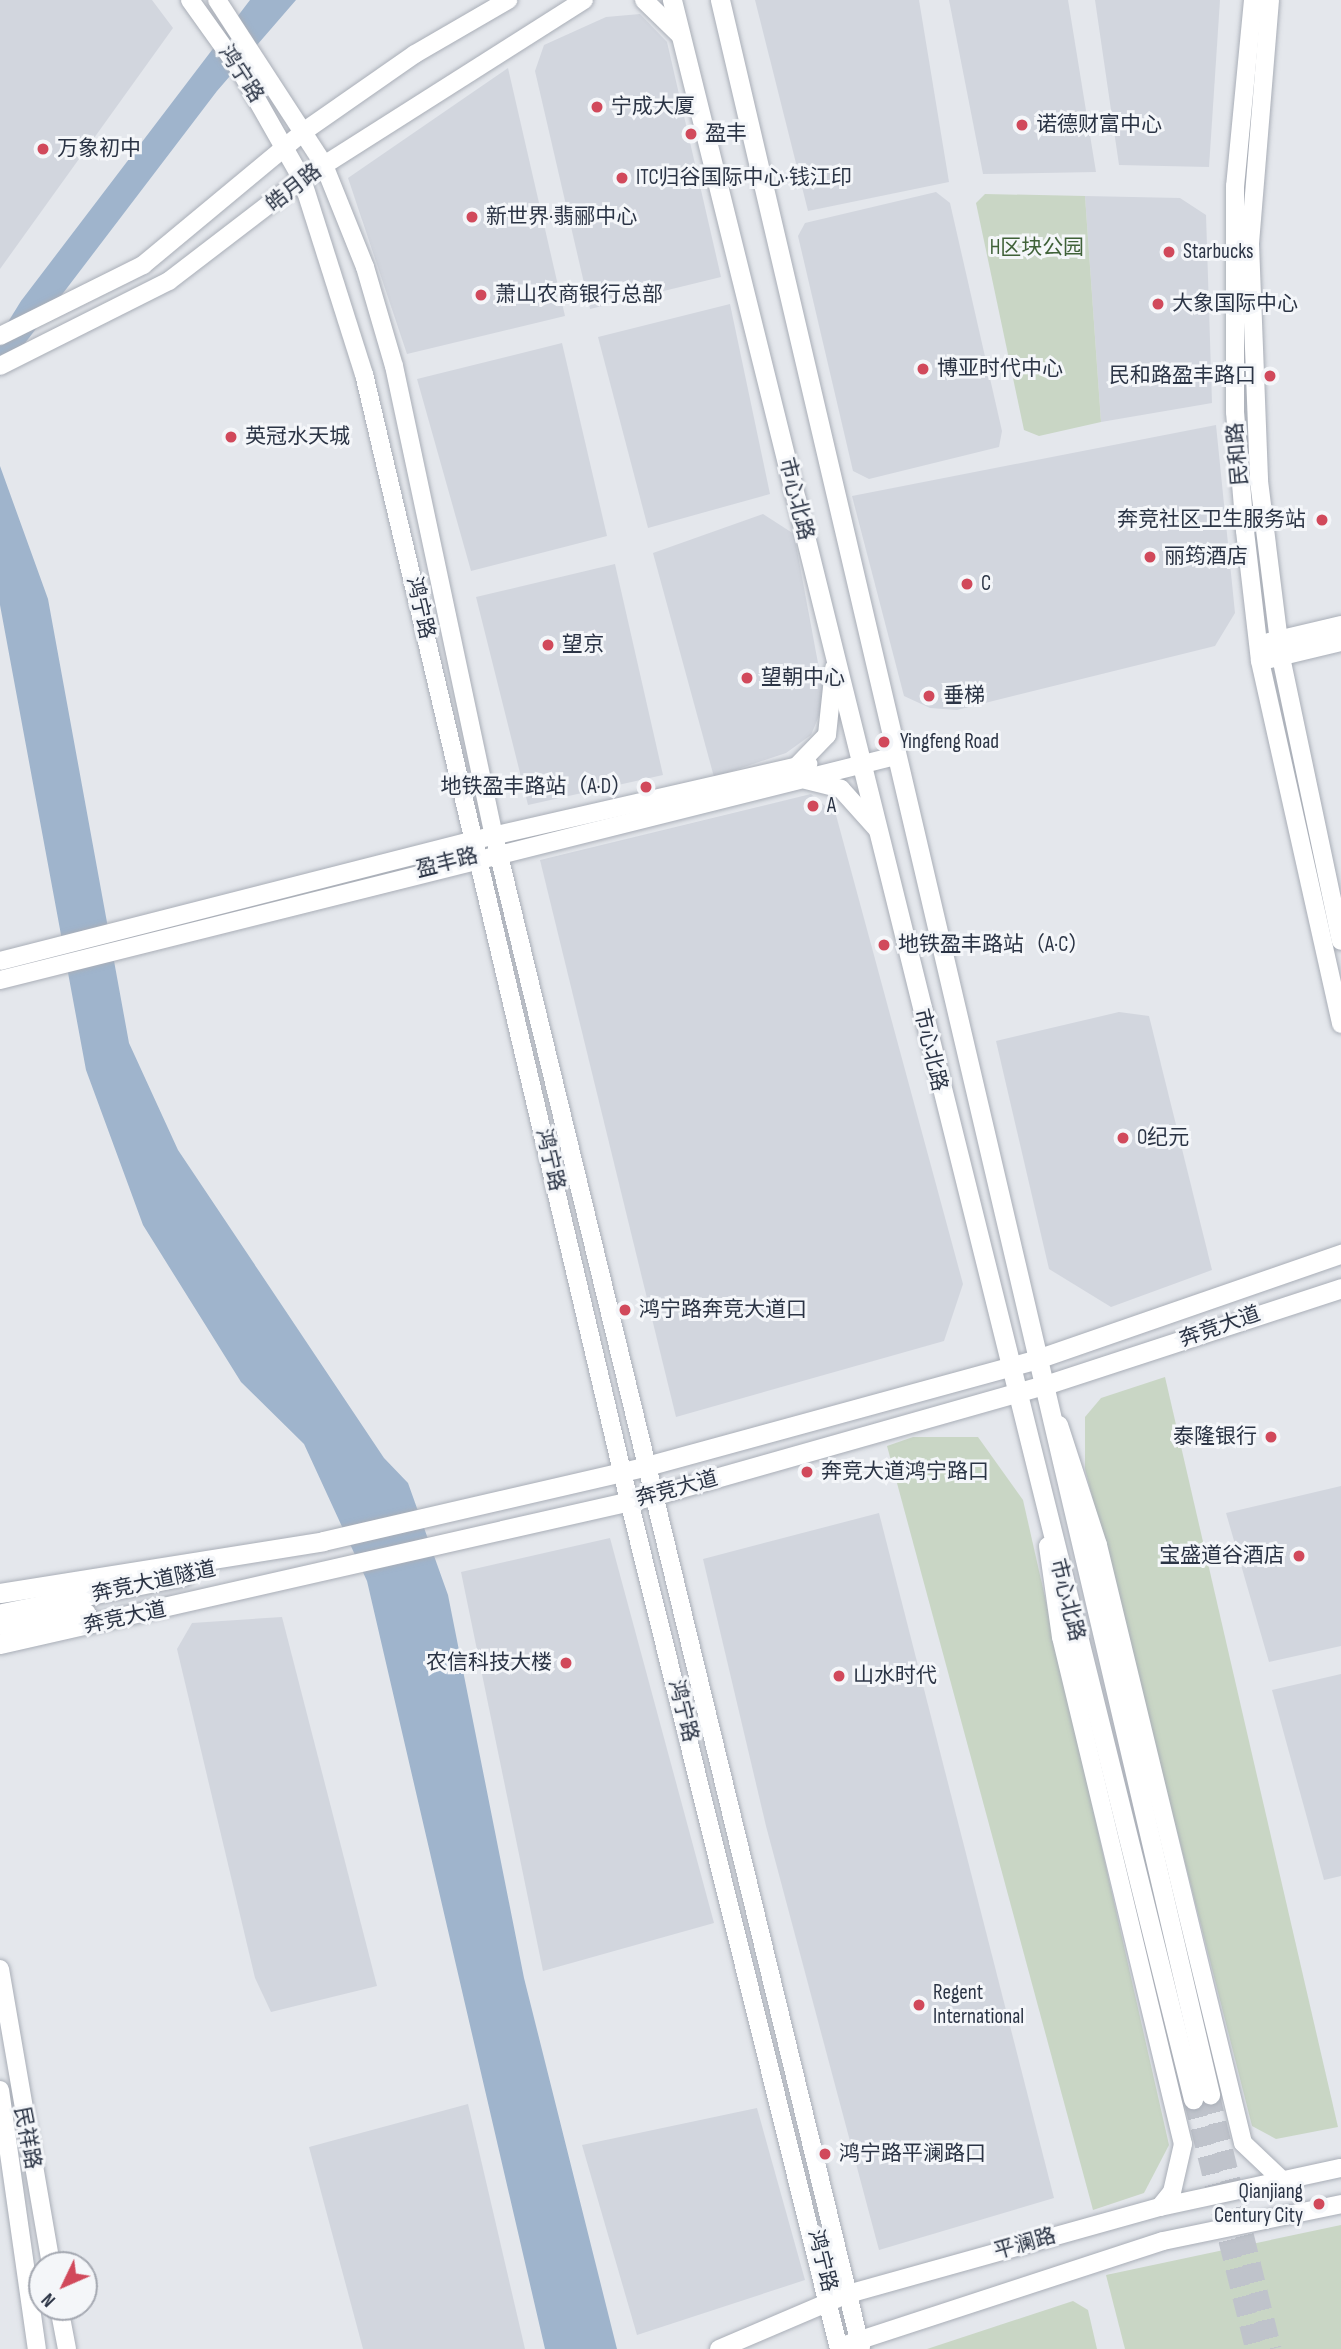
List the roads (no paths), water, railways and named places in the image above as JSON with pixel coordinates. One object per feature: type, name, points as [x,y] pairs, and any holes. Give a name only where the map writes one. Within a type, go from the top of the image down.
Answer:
[{"type":"main road","name":"鸿宁路","points":[[217,0],[255,51],[324,165],[365,267],[394,366],[634,1469],[629,1501],[839,2297],[860,2343]]},
{"type":"main road","name":"皓月路","points":[[0,336],[143,265],[303,132],[415,54],[508,0]]},
{"type":"main road","name":"皓月路","points":[[0,366],[169,281],[302,179],[584,0]]},
{"type":"main road","points":[[644,0],[681,36]]},
{"type":"main road","name":"市心北路","points":[[673,0],[1041,1497],[1202,2096],[1037,1359],[727,29],[723,0]]},
{"type":"main road","points":[[1245,0],[1240,49],[1248,68]]},
{"type":"main road","name":"民和路","points":[[1253,0],[1235,186],[1234,334],[1258,653],[1341,1024]]},
{"type":"main road","name":"民和路","points":[[1270,0],[1250,244],[1251,363],[1280,648],[1341,941]]},
{"type":"main road","points":[[1262,101],[1272,78],[1280,0]]},
{"type":"main road","name":"鸿宁路","points":[[194,5],[240,70],[302,179],[365,374],[476,847],[634,1469],[652,1496],[839,2297],[839,2349]]},
{"type":"main road","points":[[1280,648],[1341,625]]},
{"type":"main road","points":[[1258,653],[1341,642]]},
{"type":"main road","points":[[834,654],[834,715],[827,736],[795,774],[841,789],[877,829]]},
{"type":"main road","name":"盈丰路","points":[[0,961],[895,750]]},
{"type":"main road","name":"盈丰路","points":[[0,980],[476,847]]},
{"type":"main road","name":"奔竞大道","points":[[2,1619],[303,1544],[634,1469],[1009,1367],[1341,1254]]},
{"type":"main road","name":"奔竞大道","points":[[2,1619],[299,1580],[335,1569],[652,1496],[1042,1386],[1341,1288]]},
{"type":"main road","points":[[1042,1386],[1076,1465],[1098,1545],[1243,2143],[1281,2179]]},
{"type":"main road","points":[[1041,1497],[1061,1637],[1183,2144],[1172,2192],[1160,2207]]},
{"type":"main road","name":"民祥路","points":[[0,1969],[49,2251]]},
{"type":"main road","name":"民祥路","points":[[0,2090],[37,2349]]},
{"type":"main road","name":"平澜路","points":[[719,2349],[839,2297],[1160,2207],[1341,2168]]},
{"type":"main road","name":"平澜路","points":[[839,2349],[1163,2241],[1341,2204]]},
{"type":"main road","points":[[62,2321],[67,2349]]},
{"type":"water","points":[[250,0],[296,0],[217,91],[0,376],[0,335],[21,301]]},
{"type":"water","points":[[0,466],[48,599],[129,1043],[178,1150],[384,1458],[408,1483],[448,1595],[524,1978],[617,2349],[545,2349],[367,1581],[304,1444],[241,1382],[143,1225],[86,1070],[0,605]]},
{"type":"tunnel","points":[[1210,2094],[1272,2349]]},
{"type":"tunnel","points":[[1193,2099],[1255,2349]]},
{"type":"place","name":"宁成大厦","points":[[597,107]]},
{"type":"place","name":"诺德财富中心","points":[[1022,125]]},
{"type":"place","name":"盈丰","points":[[691,134]]},
{"type":"place","name":"万象初中","points":[[43,149]]},
{"type":"place","name":"ITC归谷国际中心·钱江印","points":[[622,178]]},
{"type":"place","name":"新世界·翡郦中心","points":[[472,217]]},
{"type":"place","name":"Starbucks","points":[[1169,252]]},
{"type":"place","name":"萧山农商银行总部","points":[[481,295]]},
{"type":"place","name":"大象国际中心","points":[[1158,304]]},
{"type":"place","name":"博亚时代中心","points":[[923,369]]},
{"type":"place","name":"民和路盈丰路口","points":[[1270,376]]},
{"type":"place","name":"英冠水天城","points":[[231,437]]},
{"type":"place","name":"奔竞社区卫生服务站","points":[[1322,520]]},
{"type":"place","name":"丽筠酒店","points":[[1150,557]]},
{"type":"place","name":"C","points":[[967,584]]},
{"type":"place","name":"望京","points":[[548,645]]},
{"type":"place","name":"望朝中心","points":[[747,678]]},
{"type":"place","name":"垂梯","points":[[929,696]]},
{"type":"place","name":"Yingfeng Road","points":[[884,742]]},
{"type":"place","name":"地铁盈丰路站（A·D）","points":[[646,787]]},
{"type":"place","name":"A","points":[[813,806]]},
{"type":"place","name":"地铁盈丰路站（A·C）","points":[[884,945]]},
{"type":"place","name":"O纪元","points":[[1123,1138]]},
{"type":"place","name":"鸿宁路奔竞大道口","points":[[625,1310]]},
{"type":"place","name":"泰隆银行","points":[[1271,1437]]},
{"type":"place","name":"奔竞大道鸿宁路口","points":[[807,1472]]},
{"type":"place","name":"宝盛道谷酒店","points":[[1299,1556]]},
{"type":"place","name":"农信科技大楼","points":[[566,1663]]},
{"type":"place","name":"山水时代","points":[[839,1676]]},
{"type":"place","name":"Regent International","points":[[919,2005]]},
{"type":"place","name":"鸿宁路平澜路口","points":[[825,2154]]},
{"type":"place","name":"Qianjiang Century City","points":[[1319,2204]]},
{"type":"park label","name":"H区块公园","points":[[1037,248]]}]
